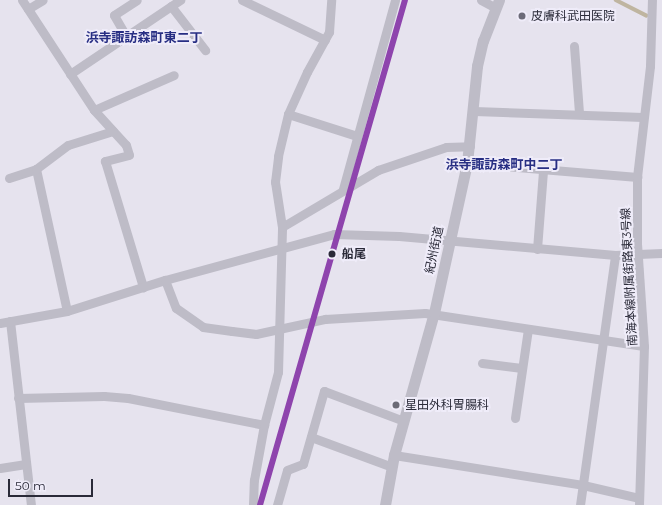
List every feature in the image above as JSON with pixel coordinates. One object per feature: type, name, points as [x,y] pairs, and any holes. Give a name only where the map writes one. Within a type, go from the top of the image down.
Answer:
[{"type":"street","points":[[22,0],[94,110],[126,145],[129,155],[105,161],[143,287]]},
{"type":"street","points":[[28,9],[43,0]]},
{"type":"street","points":[[126,36],[114,15],[137,0]]},
{"type":"street","points":[[70,74],[180,0]]},
{"type":"street","points":[[242,0],[325,40]]},
{"type":"street","points":[[252,505],[254,480],[264,425],[278,372],[282,227],[275,182],[288,114],[329,32],[331,0]]},
{"type":"street","points":[[343,189],[395,0]]},
{"type":"street","points":[[481,0],[498,4]]},
{"type":"street","name":"南海本線附属街路東3号線","points":[[639,502],[644,346],[637,254],[638,177],[643,117],[650,66],[652,0]]},
{"type":"street","name":"紀州街道","points":[[385,505],[394,455],[434,313],[467,163],[474,111],[477,66],[483,41],[498,4]]},
{"type":"street","points":[[171,6],[205,50]]},
{"type":"street","points":[[574,46],[579,113]]},
{"type":"street","points":[[94,110],[174,75]]},
{"type":"street","points":[[474,111],[579,113],[643,117]]},
{"type":"street","points":[[288,114],[357,136]]},
{"type":"street","points":[[9,178],[36,169],[68,145],[113,131]]},
{"type":"street","points":[[282,227],[343,189],[378,170],[446,147],[470,146]]},
{"type":"street","points":[[467,163],[544,171],[638,177]]},
{"type":"street","points":[[36,169],[67,311]]},
{"type":"street","points":[[537,249],[544,171]]},
{"type":"street","points":[[0,322],[67,311],[166,280],[281,250],[334,234],[346,233],[615,255],[662,253]]},
{"type":"street","points":[[580,505],[615,255]]},
{"type":"street","points":[[166,280],[176,308],[203,327],[256,334],[325,319],[434,313],[528,329],[644,346]]},
{"type":"street","points":[[10,321],[31,505]]},
{"type":"street","points":[[515,418],[528,329]]},
{"type":"street","points":[[482,364],[522,368]]},
{"type":"street","points":[[277,505],[287,470],[303,464],[324,391],[404,421]]},
{"type":"street","points":[[18,398],[104,396],[128,398],[264,425]]},
{"type":"street","points":[[311,437],[392,467]]},
{"type":"street","points":[[394,455],[583,485],[639,502]]},
{"type":"street","points":[[0,468],[26,464]]},
{"type":"waterway","points":[[616,0],[646,15]]},
{"type":"transit line","points":[[260,505],[405,0]]},
{"type":"place","name":"皮膚科武田医院","points":[[522,16]]},
{"type":"place","name":"船尾","points":[[332,254]]},
{"type":"place","name":"星田外科胃腸科","points":[[396,405]]},
{"type":"district","name":"浜寺諏訪森町東二丁","points":[[144,37]]},
{"type":"district","name":"浜寺諏訪森町中二丁","points":[[504,164]]}]
